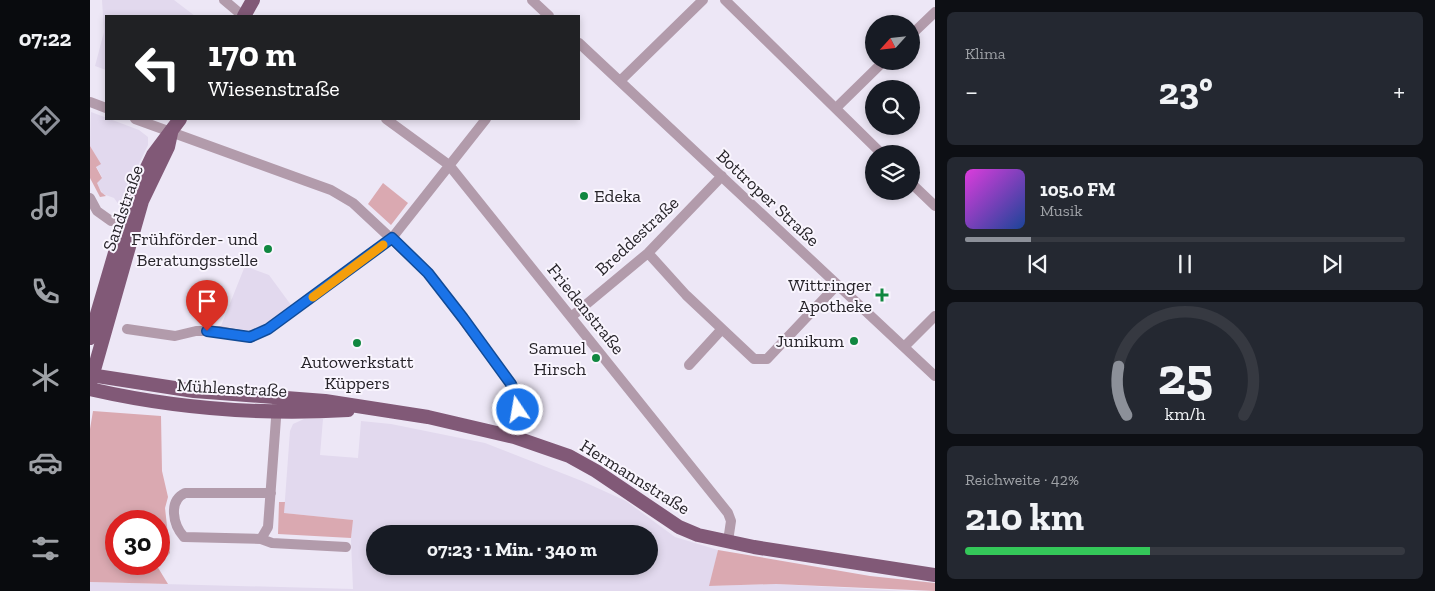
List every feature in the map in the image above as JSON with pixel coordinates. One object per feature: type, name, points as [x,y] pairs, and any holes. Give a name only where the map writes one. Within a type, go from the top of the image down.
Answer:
[{"type":"main road","points":[[245,15],[253,0]]},
{"type":"main road","name":"Sandstraße","points":[[90,338],[129,205],[152,155],[179,120]]},
{"type":"main road","name":"Sandstraße","points":[[91,381],[142,201],[168,147],[171,133]]},
{"type":"main road","name":"Mühlenstraße","points":[[91,381],[165,402],[277,403],[328,411],[374,409],[428,416],[514,437]]},
{"type":"main road","name":"Hermannstraße","points":[[514,437],[541,445],[582,464],[689,532],[728,541],[935,575]]},
{"type":"street","points":[[224,0],[243,15]]},
{"type":"street","points":[[532,0],[548,15]]},
{"type":"street","points":[[620,80],[703,0]]},
{"type":"street","points":[[725,0],[873,145]]},
{"type":"street","points":[[920,26],[935,12]]},
{"type":"street","name":"Bottroper Straße","points":[[580,44],[935,376]]},
{"type":"street","points":[[836,108],[875,70]]},
{"type":"street","points":[[90,102],[105,108]]},
{"type":"street","points":[[138,120],[331,190],[353,203],[428,273],[511,384],[518,399],[514,437]]},
{"type":"street","name":"Friedenstraße","points":[[387,120],[450,165],[728,513],[731,521],[728,541]]},
{"type":"street","points":[[127,329],[175,336],[196,331],[219,331],[250,337],[268,329],[392,238],[485,120]]},
{"type":"street","name":"Breddestraße","points":[[571,316],[648,253],[722,176]]},
{"type":"street","points":[[920,192],[935,206]]},
{"type":"street","points":[[90,198],[97,211],[111,221]]},
{"type":"street","points":[[648,253],[686,295],[754,359],[767,358],[837,285]]},
{"type":"street","points":[[904,347],[935,316]]},
{"type":"street","points":[[689,365],[722,329]]},
{"type":"street","points":[[261,539],[268,527],[277,403]]},
{"type":"street","points":[[271,493],[185,493],[179,496],[174,504],[176,529],[184,537],[261,539],[272,543],[346,547]]},
{"type":"shaded area","points":[[102,0],[174,0],[194,15],[105,15],[105,70],[95,66],[104,32]]},
{"type":"shaded area","points":[[91,112],[105,117],[105,120],[112,120],[139,130],[148,137],[148,145],[119,205],[114,198],[103,194],[96,183],[102,177],[96,166],[100,164],[90,146]]},
{"type":"shaded area","points":[[90,146],[101,164],[96,167],[102,178],[97,183],[101,192],[106,196],[100,197],[90,178]]},
{"type":"shaded area","points":[[383,183],[408,203],[391,225],[368,204]]},
{"type":"shaded area","points":[[245,266],[269,275],[291,305],[264,326],[251,331],[221,326]]},
{"type":"shaded area","points":[[93,411],[161,416],[162,471],[168,497],[165,510],[105,510],[105,575],[162,575],[168,584],[90,582],[90,429]]},
{"type":"shaded area","points":[[304,419],[323,419],[320,455],[358,458],[361,421],[391,424],[485,443],[582,481],[626,501],[675,537],[718,550],[710,586],[776,584],[905,591],[90,591],[90,582],[353,589],[352,520],[284,513],[290,431],[293,424]]},
{"type":"shaded area","points":[[279,502],[285,502],[284,513],[353,520],[351,538],[278,534]]},
{"type":"shaded area","points":[[718,550],[870,576],[935,583],[935,591],[776,584],[709,586]]},
{"type":"slow traffic","points":[[313,297],[383,245]]},
{"type":"place","name":"Edeka","points":[[584,196]]},
{"type":"place","name":"Frühförder- und Beratungsstelle","points":[[268,249]]},
{"type":"place","name":"Wittringer Apotheke","points":[[882,295]]},
{"type":"place","name":"Junikum","points":[[854,341]]},
{"type":"place","name":"Autowerkstatt Küppers","points":[[357,343]]},
{"type":"place","name":"Samuel Hirsch","points":[[596,358]]},
{"type":"route","points":[[207,331],[219,331],[250,337],[268,329],[392,238],[428,273],[463,318],[511,384],[518,399],[518,410]]}]
